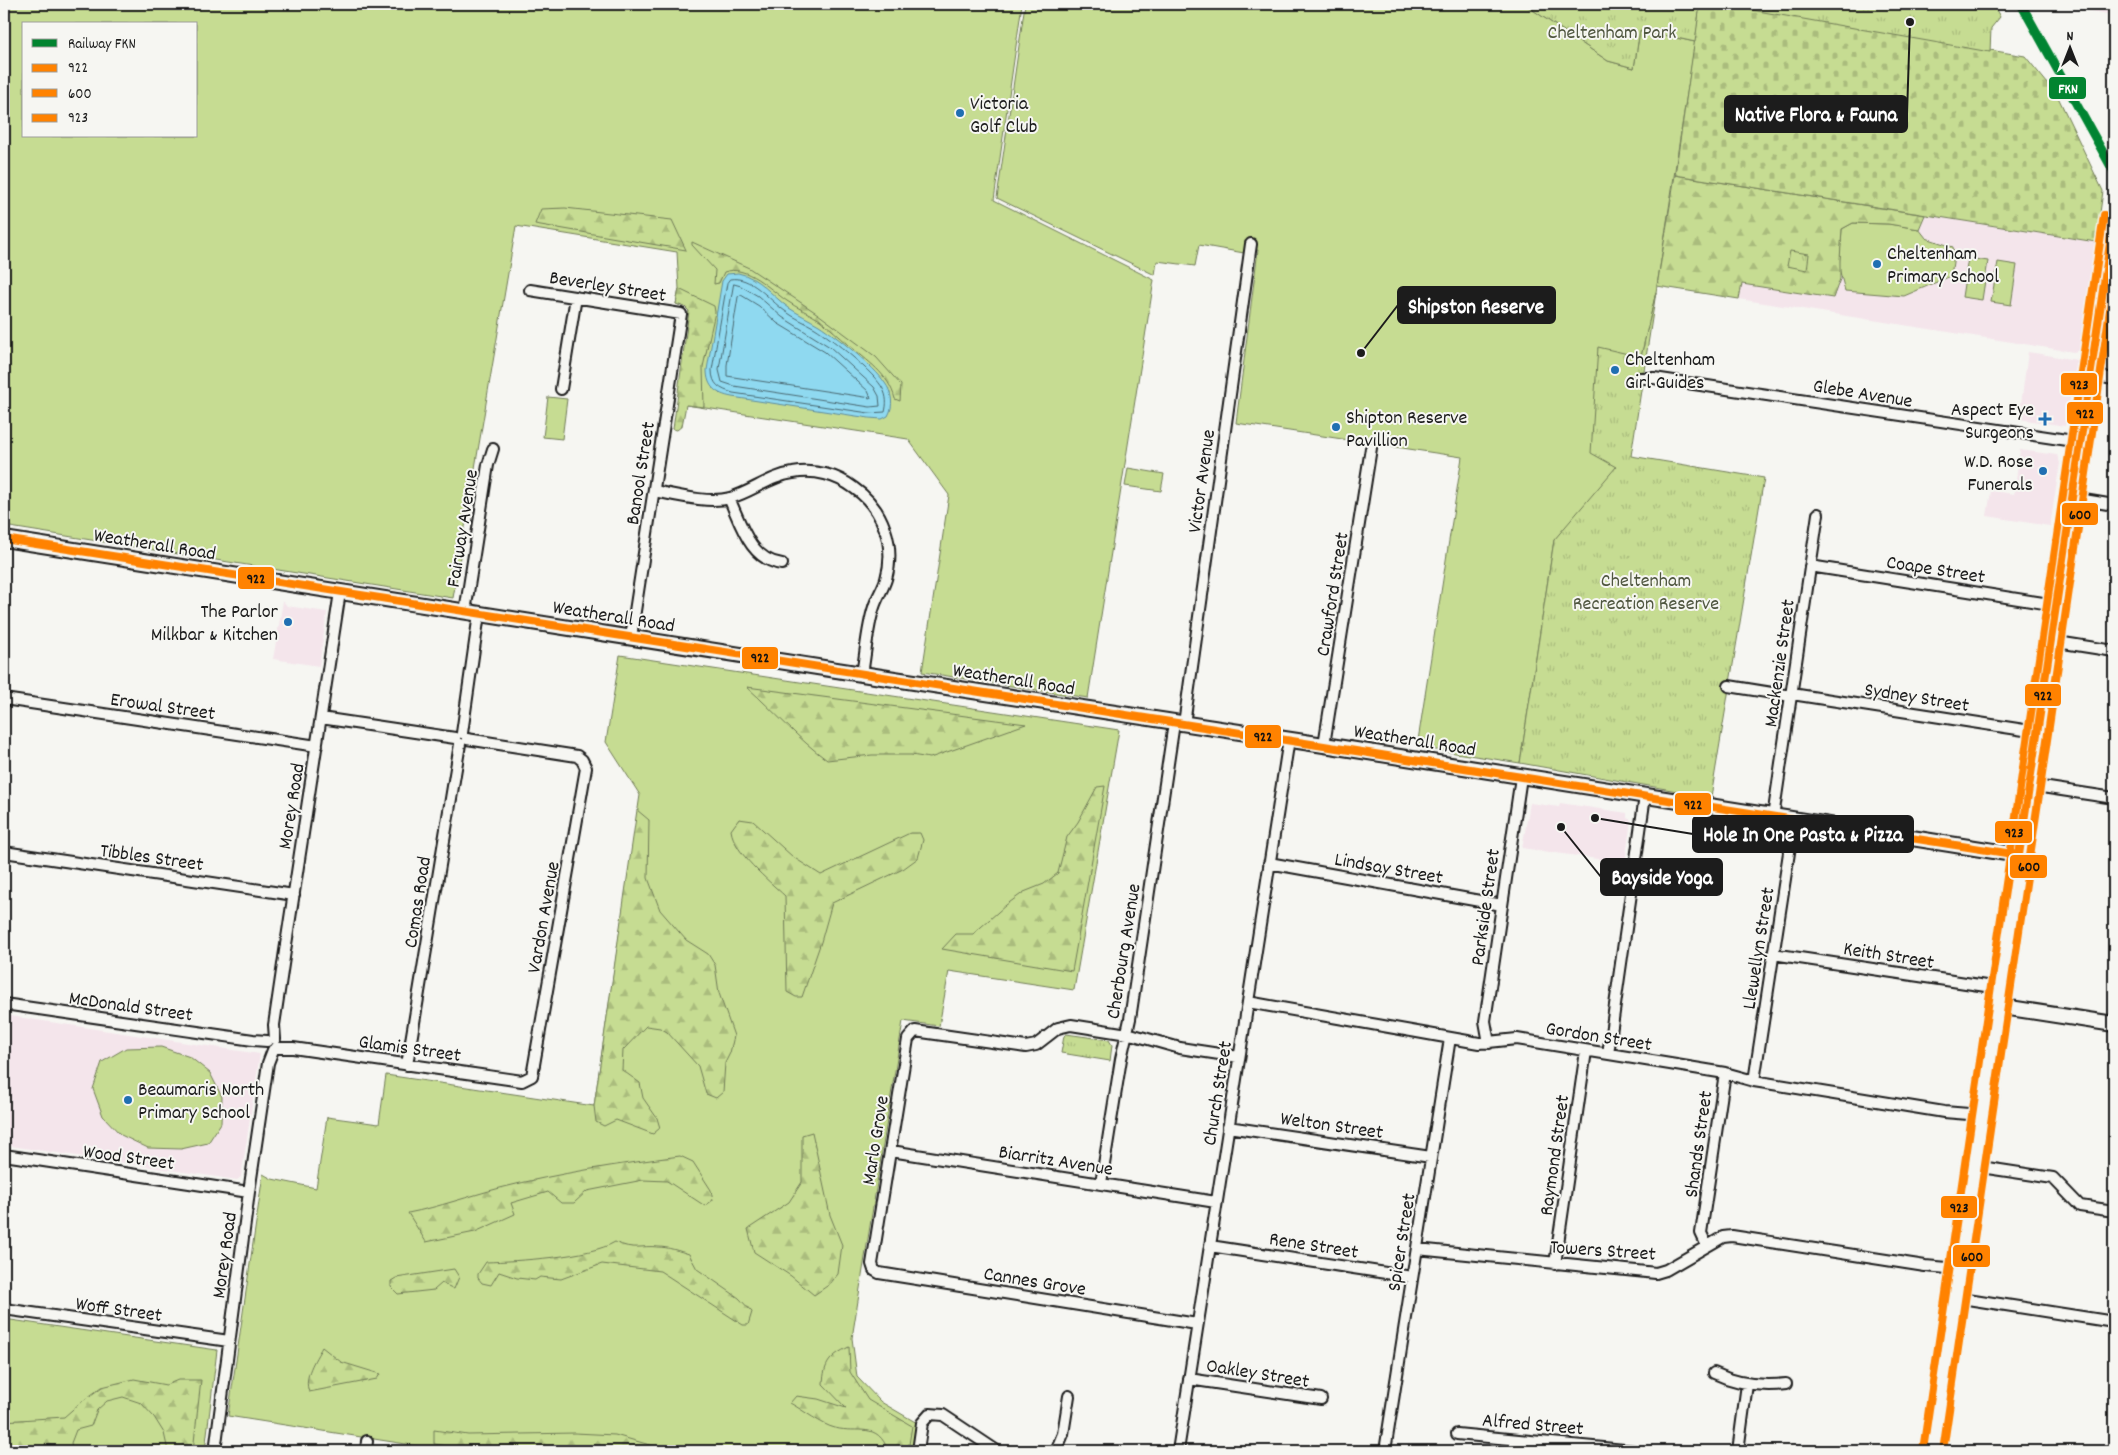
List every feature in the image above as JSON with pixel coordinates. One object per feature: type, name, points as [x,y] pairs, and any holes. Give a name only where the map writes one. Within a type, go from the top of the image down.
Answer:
[{"type":"street","points":[[1934,1451],[2029,784],[2114,216]]},
{"type":"street","name":"Victor Avenue","points":[[1179,723],[1251,244]]},
{"type":"street","name":"Beverley Street","points":[[530,290],[681,314]]},
{"type":"street","points":[[561,389],[576,297]]},
{"type":"street","name":"Banool Street","points":[[631,638],[681,314]]},
{"type":"street","points":[[2090,376],[2114,379]]},
{"type":"street","name":"Glebe Avenue","points":[[1640,378],[1654,378],[2080,442]]},
{"type":"street","name":"Crawford Street","points":[[1324,745],[1371,448]]},
{"type":"street","name":"Fairway Avenue","points":[[472,613],[488,465],[493,449]]},
{"type":"street","points":[[654,491],[707,499],[730,498],[774,478],[794,472],[811,472],[844,480],[860,492],[880,517],[886,532],[889,564],[884,586],[874,607],[862,674]]},
{"type":"street","points":[[730,498],[748,538],[757,552],[766,560],[782,564]]},
{"type":"street","points":[[2072,498],[2114,505]]},
{"type":"street","name":"Mackenzie Street","points":[[1773,817],[1818,514]]},
{"type":"street","name":"Weatherall Road","points":[[4,539],[1289,739],[2019,855]]},
{"type":"street","name":"Coape Street","points":[[1810,566],[2056,605]]},
{"type":"street","name":"Morey Road","points":[[215,1451],[249,1192],[340,592]]},
{"type":"street","name":"Comas Road","points":[[407,1065],[461,738],[472,613]]},
{"type":"street","points":[[2051,641],[2114,651]]},
{"type":"street","name":"Sydney Street","points":[[1729,686],[2037,732]]},
{"type":"street","name":"Erowal Street","points":[[4,699],[317,746]]},
{"type":"street","points":[[321,718],[461,738]]},
{"type":"street","name":"Cherbourg Avenue","points":[[1101,1183],[1179,723]]},
{"type":"street","name":"Vardon Avenue","points":[[461,738],[577,756],[582,760],[586,768],[533,1071],[528,1079],[522,1081]]},
{"type":"street","name":"Church Street","points":[[1178,1451],[1289,739]]},
{"type":"street","name":"Parkside Street","points":[[1489,1043],[1486,1021],[1521,777]]},
{"type":"street","points":[[2029,784],[2114,798]]},
{"type":"street","points":[[1608,1054],[1645,796]]},
{"type":"street","name":"Llewellyn Street","points":[[1754,1081],[1794,820]]},
{"type":"street","name":"Tibbles Street","points":[[4,852],[294,894]]},
{"type":"street","name":"Lindsay Street","points":[[1270,863],[1502,905]]},
{"type":"street","name":"Keith Street","points":[[1774,954],[2000,988]]},
{"type":"street","name":"Gordon Street","points":[[1248,1002],[1450,1038],[1489,1043],[1505,1039],[1517,1039],[1725,1073],[1754,1081],[1981,1118]]},
{"type":"street","name":"McDonald Street","points":[[4,1004],[271,1044]]},
{"type":"street","points":[[1997,1006],[2114,1024]]},
{"type":"street","name":"Marlo Grove","points":[[872,1264],[908,1039],[911,1034],[921,1030],[1026,1047],[1036,1044],[1064,1025],[1126,1034]]},
{"type":"street","points":[[1126,1034],[1180,1048],[1239,1057]]},
{"type":"street","name":"Spicer Street","points":[[1385,1451],[1450,1038]]},
{"type":"street","name":"Glamis Street","points":[[271,1044],[522,1081]]},
{"type":"street","name":"Raymond Street","points":[[1555,1264],[1586,1051]]},
{"type":"street","name":"Shands Street","points":[[1707,1246],[1701,1236],[1725,1073]]},
{"type":"street","name":"Welton Street","points":[[1228,1127],[1431,1157]]},
{"type":"street","name":"Biarritz Avenue","points":[[890,1150],[1216,1202]]},
{"type":"street","name":"Wood Street","points":[[4,1155],[249,1192]]},
{"type":"street","points":[[1974,1166],[2053,1178],[2080,1206],[2114,1211]]},
{"type":"street","name":"Shands Street","points":[[1703,1221],[1705,1227],[1718,1240]]},
{"type":"street","name":"Towers Street","points":[[1417,1249],[1656,1273],[1666,1270],[1727,1236],[1740,1236],[1959,1272]]},
{"type":"street","name":"Rene Street","points":[[1210,1246],[1412,1277]]},
{"type":"street","name":"Cannes Grove","points":[[872,1264],[874,1270],[879,1272],[1197,1324]]},
{"type":"street","points":[[1955,1298],[2114,1322]]},
{"type":"street","name":"Woff Street","points":[[4,1309],[229,1341]]},
{"type":"street","points":[[1714,1373],[1747,1384],[1769,1386],[1786,1384]]},
{"type":"street","name":"Oakley Street","points":[[1189,1379],[1321,1399]]},
{"type":"street","points":[[1738,1451],[1747,1384]]},
{"type":"street","points":[[1056,1451],[1063,1434],[1069,1396]]},
{"type":"street","points":[[918,1451],[922,1423],[930,1414],[943,1415],[997,1451]]},
{"type":"street","name":"Alfred Street","points":[[1457,1434],[1565,1448],[1635,1451]]},
{"type":"shaded area","points":[[2091,4],[2114,4],[2114,15],[2090,11]]},
{"type":"shaded area","name":"Cheltenham Primary School","points":[[1675,175],[2096,242],[2079,350],[2074,352],[1657,286]]},
{"type":"shaded area","points":[[2028,352],[2077,360],[2065,426],[2019,419]]},
{"type":"shaded area","points":[[2020,450],[2057,455],[2060,463],[2050,526],[1987,516],[1991,491],[2014,494]]},
{"type":"shaded area","points":[[283,601],[287,606],[327,612],[319,666],[273,659]]},
{"type":"shaded area","points":[[1530,803],[1559,807],[1560,803],[1627,813],[1627,818],[1631,820],[1625,863],[1522,848]]},
{"type":"shaded area","name":"Beaumaris North Primary School","points":[[4,1015],[260,1054],[241,1177],[237,1180],[4,1145]]},
{"type":"green space","name":"Victoria Golf Club","points":[[4,4],[1022,4],[994,200],[1154,280],[1088,698],[922,672],[949,495],[908,439],[686,405],[684,357],[689,311],[685,307],[676,304],[679,289],[677,252],[516,226],[453,598],[4,526]]},
{"type":"green space","points":[[1025,4],[1524,4],[1608,61],[1634,68],[1640,30],[1695,42],[1656,292],[1641,357],[1598,348],[1616,467],[1628,477],[1554,540],[1520,763],[1417,747],[1462,457],[1236,423],[1258,250],[1244,253],[1199,245],[1195,266],[1157,261],[1155,275],[997,198]]},
{"type":"green space","name":"Cheltenham Park","points":[[1524,4],[1700,4],[1695,42],[1640,30],[1634,68],[1608,61]]},
{"type":"green space","points":[[1700,4],[1719,4],[2025,56],[2057,95],[2103,191],[2096,242],[1675,175]]},
{"type":"green space","points":[[1718,4],[1993,4],[2000,17],[1991,28],[1990,52]]},
{"type":"green space","points":[[1675,175],[1925,215],[1919,229],[1888,224],[1853,223],[1842,229],[1840,279],[1833,298],[1742,284],[1739,299],[1657,286]]},
{"type":"green space","points":[[565,208],[672,220],[686,250],[535,224],[541,209]]},
{"type":"green space","points":[[1853,223],[1889,224],[1919,229],[1926,238],[1953,247],[1954,255],[1951,276],[1904,296],[1845,291],[1839,268],[1842,229]]},
{"type":"green space","points":[[692,242],[749,268],[818,314],[876,357],[901,385],[900,401],[895,399],[883,375],[831,329],[757,279],[741,271],[733,270],[724,272],[719,283],[714,284],[715,270],[692,245]]},
{"type":"green space","points":[[1790,251],[1809,254],[1807,270],[1787,266]]},
{"type":"green space","points":[[1968,258],[1988,261],[1982,300],[1962,297]]},
{"type":"green space","points":[[1998,262],[2017,265],[2011,305],[1991,302]]},
{"type":"green space","points":[[679,289],[714,306],[715,312],[703,367],[704,407],[686,405],[682,426],[677,430],[673,429],[689,311],[685,307],[676,304]]},
{"type":"green space","name":"Cheltenham Recreation Reserve","points":[[1656,292],[1631,456],[1764,478],[1711,797],[1520,763],[1554,540],[1616,467],[1591,453],[1598,347],[1641,357]]},
{"type":"green space","points":[[548,397],[567,399],[562,439],[543,437]]},
{"type":"green space","points":[[1128,468],[1164,474],[1161,491],[1125,486]]},
{"type":"green space","points":[[620,655],[1119,730],[1074,990],[949,971],[939,1026],[903,1021],[852,1338],[857,1377],[881,1402],[917,1423],[913,1451],[450,1451],[228,1416],[263,1174],[272,1179],[316,1188],[327,1117],[379,1124],[386,1075],[594,1106],[640,795],[606,742]]},
{"type":"green space","points":[[747,687],[1026,724],[930,758],[911,755],[872,755],[827,760],[796,734]]},
{"type":"green space","points":[[1105,786],[1072,971],[942,949],[956,934],[973,934],[1024,892],[1044,884],[1058,873],[1067,837],[1078,822],[1097,787]]},
{"type":"green space","points":[[637,810],[649,820],[648,878],[660,910],[686,940],[708,954],[715,965],[719,993],[734,1036],[730,1053],[725,1063],[723,1092],[716,1098],[706,1094],[698,1066],[667,1032],[660,1028],[646,1026],[623,1050],[622,1070],[640,1083],[643,1098],[657,1118],[660,1128],[653,1134],[616,1120],[604,1126],[596,1122],[594,1106]]},
{"type":"green space","points":[[739,819],[753,821],[793,857],[821,875],[910,833],[920,833],[923,840],[918,858],[903,869],[832,903],[802,997],[796,997],[787,992],[785,896],[753,866],[738,848],[731,830]]},
{"type":"green space","points":[[1066,1034],[1109,1040],[1112,1045],[1110,1061],[1061,1053]]},
{"type":"green space","points":[[161,1047],[190,1057],[210,1073],[222,1097],[221,1123],[208,1143],[181,1149],[148,1148],[121,1135],[103,1116],[93,1089],[102,1062],[126,1048]]},
{"type":"green space","points":[[812,1132],[830,1215],[842,1245],[838,1274],[830,1284],[814,1295],[791,1276],[754,1252],[748,1229],[789,1202],[802,1182],[802,1135]]},
{"type":"green space","points":[[680,1156],[693,1162],[711,1190],[713,1200],[705,1206],[667,1181],[643,1180],[587,1191],[574,1203],[561,1203],[548,1192],[511,1203],[515,1214],[475,1232],[426,1242],[408,1213],[500,1188],[567,1173]]},
{"type":"green space","points":[[615,1242],[632,1247],[674,1249],[689,1254],[697,1269],[739,1298],[752,1312],[748,1325],[743,1325],[660,1271],[602,1264],[561,1279],[540,1277],[535,1280],[517,1278],[499,1272],[491,1285],[482,1283],[478,1278],[478,1274],[486,1262],[571,1255],[604,1247]]},
{"type":"green space","points":[[454,1269],[459,1277],[454,1289],[442,1283],[434,1290],[398,1294],[391,1287],[391,1281],[396,1278]]},
{"type":"green space","points":[[4,1319],[217,1350],[205,1451],[4,1451]]},
{"type":"green space","points":[[322,1347],[341,1362],[380,1374],[377,1379],[309,1392],[309,1375]]},
{"type":"green space","points":[[849,1347],[850,1372],[868,1400],[912,1426],[908,1451],[888,1451],[884,1442],[873,1432],[835,1428],[818,1421],[790,1403],[796,1396],[818,1399],[846,1408],[823,1384],[829,1361]]},
{"type":"green space","points":[[134,1379],[166,1385],[178,1380],[201,1380],[193,1451],[168,1451],[164,1433],[154,1417],[141,1403],[123,1397],[107,1401],[97,1410],[91,1426],[76,1430],[71,1443],[73,1451],[4,1451],[4,1421],[64,1417],[102,1387]]},
{"type":"green space","points":[[434,1430],[468,1435],[575,1433],[615,1435],[671,1451],[481,1451],[434,1444]]},
{"type":"water","points":[[738,273],[752,278],[789,308],[819,325],[872,368],[880,376],[889,391],[892,404],[888,416],[882,419],[869,418],[732,397],[717,392],[709,381],[707,370],[722,281],[727,274]]},
{"type":"rail line","name":"FKN","points":[[2021,4],[2114,172]]},
{"type":"transit line","name":"923","points":[[1923,1450],[2104,215]]},
{"type":"transit line","name":"922","points":[[2019,855],[2114,216]]},
{"type":"transit line","name":"600","points":[[1943,1451],[2114,282]]},
{"type":"transit line","name":"922","points":[[4,539],[2019,855]]},
{"type":"place","name":"Native Flora & Fauna","points":[[1910,22]]},
{"type":"place","name":"Victoria Golf Club","points":[[960,113]]},
{"type":"place","name":"Cheltenham Primary School","points":[[1877,264]]},
{"type":"place","name":"Shipston Reserve","points":[[1361,353]]},
{"type":"place","name":"Cheltenham Girl Guides","points":[[1615,370]]},
{"type":"place","name":"Aspect Eye Surgeons","points":[[2045,419]]},
{"type":"place","name":"Shipton Reserve Pavillion","points":[[1336,427]]},
{"type":"place","name":"W.D. Rose Funerals","points":[[2043,471]]},
{"type":"place","name":"The Parlor Milkbar & Kitchen","points":[[288,622]]},
{"type":"place","name":"Hole In One Pasta & Pizza","points":[[1595,818]]},
{"type":"place","name":"Bayside Yoga","points":[[1561,827]]},
{"type":"place","name":"Beaumaris North Primary School","points":[[128,1100]]}]
